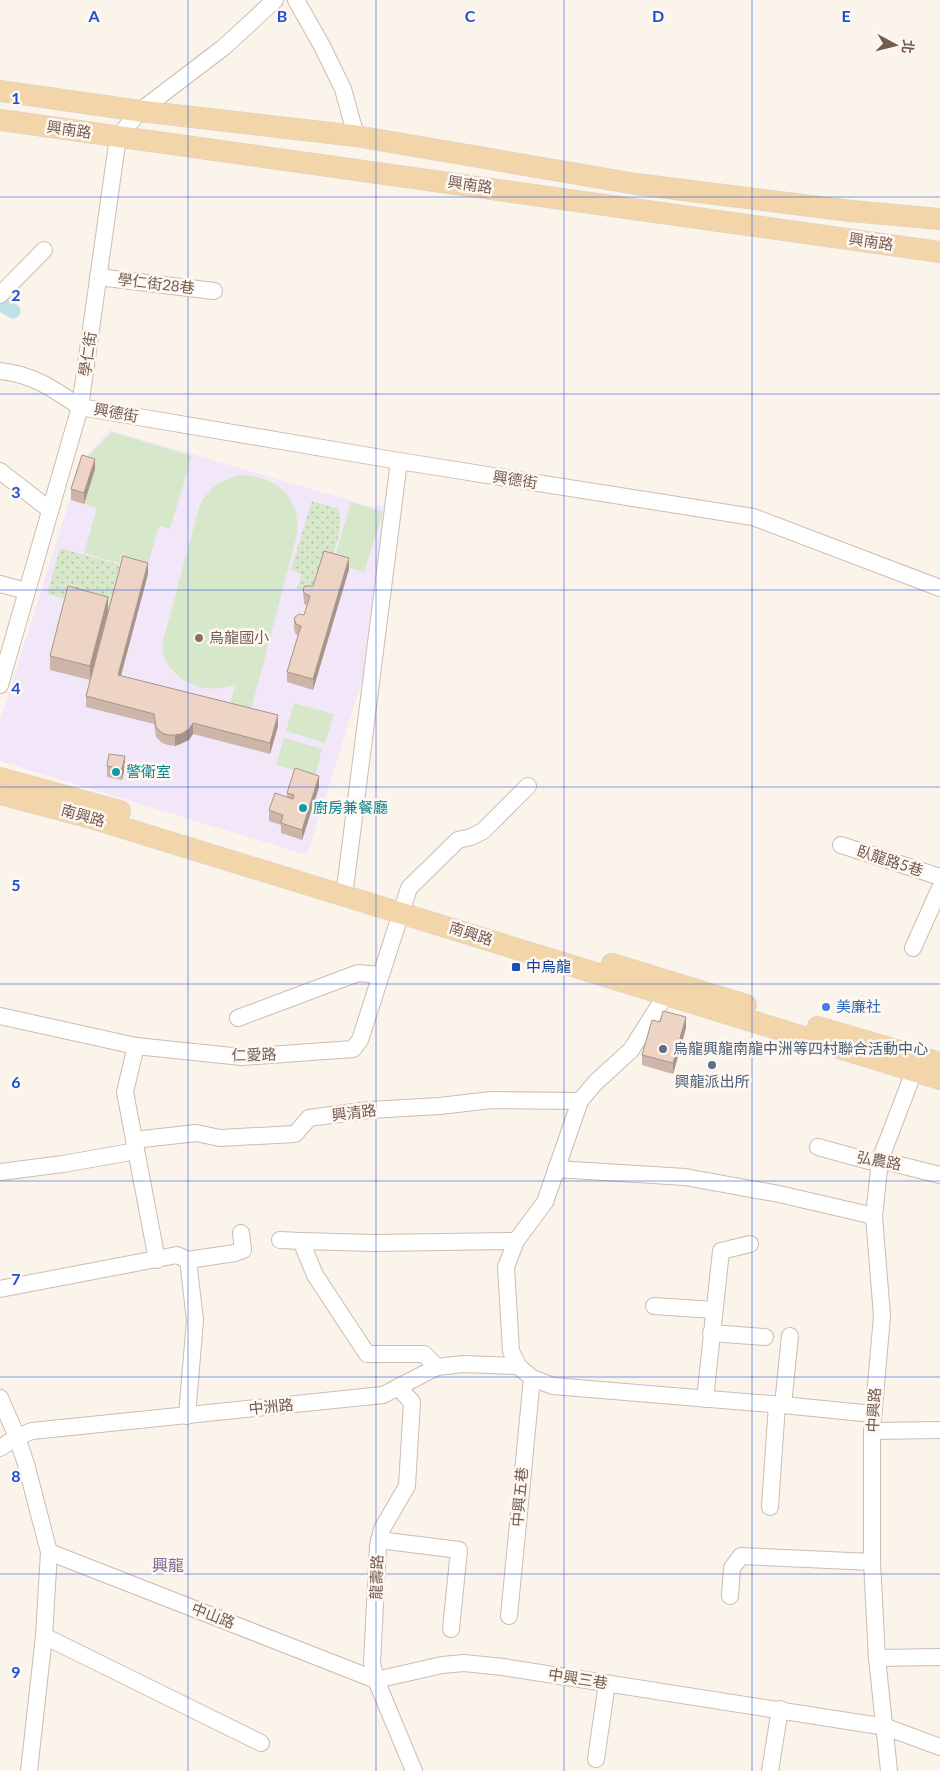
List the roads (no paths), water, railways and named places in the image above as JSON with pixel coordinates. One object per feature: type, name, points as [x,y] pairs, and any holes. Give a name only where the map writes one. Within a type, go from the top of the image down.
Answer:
[{"type":"main road","name":"興南路","points":[[0,91],[140,111],[356,136],[636,184],[851,211],[940,219]]},
{"type":"main road","name":"興南路","points":[[0,120],[940,252]]},
{"type":"main road","name":"南興路","points":[[0,778],[91,802],[346,890]]},
{"type":"main road","name":"南興路","points":[[0,794],[402,906],[917,1064],[940,1079]]},
{"type":"main road","name":"南興路","points":[[917,1064],[940,1063]]},
{"type":"street","points":[[118,137],[140,111],[224,46],[275,0]]},
{"type":"street","points":[[296,0],[340,82],[356,136]]},
{"type":"street","name":"學仁街","points":[[0,685],[80,407],[118,137]]},
{"type":"street","points":[[0,295],[44,250]]},
{"type":"street","name":"學仁街28巷","points":[[98,278],[214,291]]},
{"type":"street","points":[[0,371],[19,373],[54,388],[80,407]]},
{"type":"street","name":"興德街","points":[[80,407],[399,461],[753,517],[940,588]]},
{"type":"street","points":[[346,890],[399,461]]},
{"type":"street","points":[[0,471],[50,510]]},
{"type":"street","points":[[0,584],[26,591]]},
{"type":"street","name":"仁愛路","points":[[0,1016],[136,1046],[242,1057],[353,1049],[360,1040],[379,975],[409,888],[458,840],[483,831],[528,786]]},
{"type":"street","name":"臥龍路5巷","points":[[841,845],[940,877]]},
{"type":"street","name":"臥龍路5巷","points":[[912,948],[940,888]]},
{"type":"street","points":[[238,1018],[358,973],[379,975]]},
{"type":"street","points":[[667,988],[631,1050],[595,1083],[580,1101],[545,1202],[516,1241],[506,1267],[511,1351],[518,1366],[532,1378],[553,1386],[874,1414]]},
{"type":"street","points":[[136,1046],[125,1092],[158,1260]]},
{"type":"street","name":"中興路","points":[[890,1771],[877,1658],[872,1562],[872,1431],[882,1316],[874,1216],[880,1160],[917,1064]]},
{"type":"street","name":"興清路","points":[[135,1146],[196,1133],[220,1138],[295,1134],[309,1118],[369,1110],[440,1106],[491,1100],[580,1101]]},
{"type":"street","points":[[0,1172],[63,1164],[135,1146]]},
{"type":"street","name":"弘農路","points":[[818,1147],[869,1161],[880,1160],[940,1175]]},
{"type":"street","points":[[556,1169],[686,1177],[779,1194],[874,1216]]},
{"type":"street","points":[[0,1289],[177,1255],[188,1260],[235,1253],[243,1250],[241,1233]]},
{"type":"street","points":[[280,1240],[374,1243],[516,1241]]},
{"type":"street","points":[[301,1241],[315,1275],[367,1354],[424,1354],[437,1367]]},
{"type":"street","points":[[705,1399],[721,1251],[750,1244]]},
{"type":"street","points":[[187,1416],[194,1320],[188,1260]]},
{"type":"street","points":[[654,1306],[714,1310]]},
{"type":"street","points":[[712,1333],[765,1336]]},
{"type":"street","points":[[770,1507],[780,1405],[790,1336]]},
{"type":"street","name":"中洲路","points":[[0,1448],[17,1437],[32,1431],[383,1395],[437,1367],[463,1364],[518,1366]]},
{"type":"street","name":"中興五巷","points":[[509,1616],[532,1378]]},
{"type":"street","name":"龍壽路","points":[[398,1387],[412,1402],[407,1486],[382,1529],[379,1540],[372,1663],[376,1680],[414,1771]]},
{"type":"street","points":[[0,1398],[17,1437],[26,1464],[49,1552],[44,1636],[29,1771]]},
{"type":"street","points":[[872,1431],[940,1430]]},
{"type":"street","points":[[379,1540],[459,1550],[451,1629]]},
{"type":"street","name":"中山路","points":[[49,1552],[376,1680]]},
{"type":"street","points":[[730,1596],[732,1568],[741,1556],[872,1562]]},
{"type":"street","points":[[44,1636],[261,1743]]},
{"type":"street","points":[[877,1658],[940,1657]]},
{"type":"street","name":"中興三巷","points":[[376,1680],[442,1665],[464,1663],[780,1709],[886,1727],[940,1747]]},
{"type":"street","points":[[596,1759],[608,1683]]},
{"type":"street","points":[[770,1771],[780,1709]]},
{"type":"waterway","points":[[6,307],[13,311]]},
{"type":"place","name":"烏龍國小","points":[[199,638]]},
{"type":"place","name":"警衛室","points":[[116,772]]},
{"type":"place","name":"廚房兼餐廳","points":[[303,808]]},
{"type":"place","name":"中烏龍","points":[[516,967]]},
{"type":"place","name":"美廉社","points":[[826,1007]]},
{"type":"place","name":"烏龍興龍南龍中洲等四村聯合活動中心","points":[[663,1049]]},
{"type":"place","name":"興龍派出所","points":[[712,1065]]},
{"type":"district","name":"興龍","points":[[168,1565]]}]
